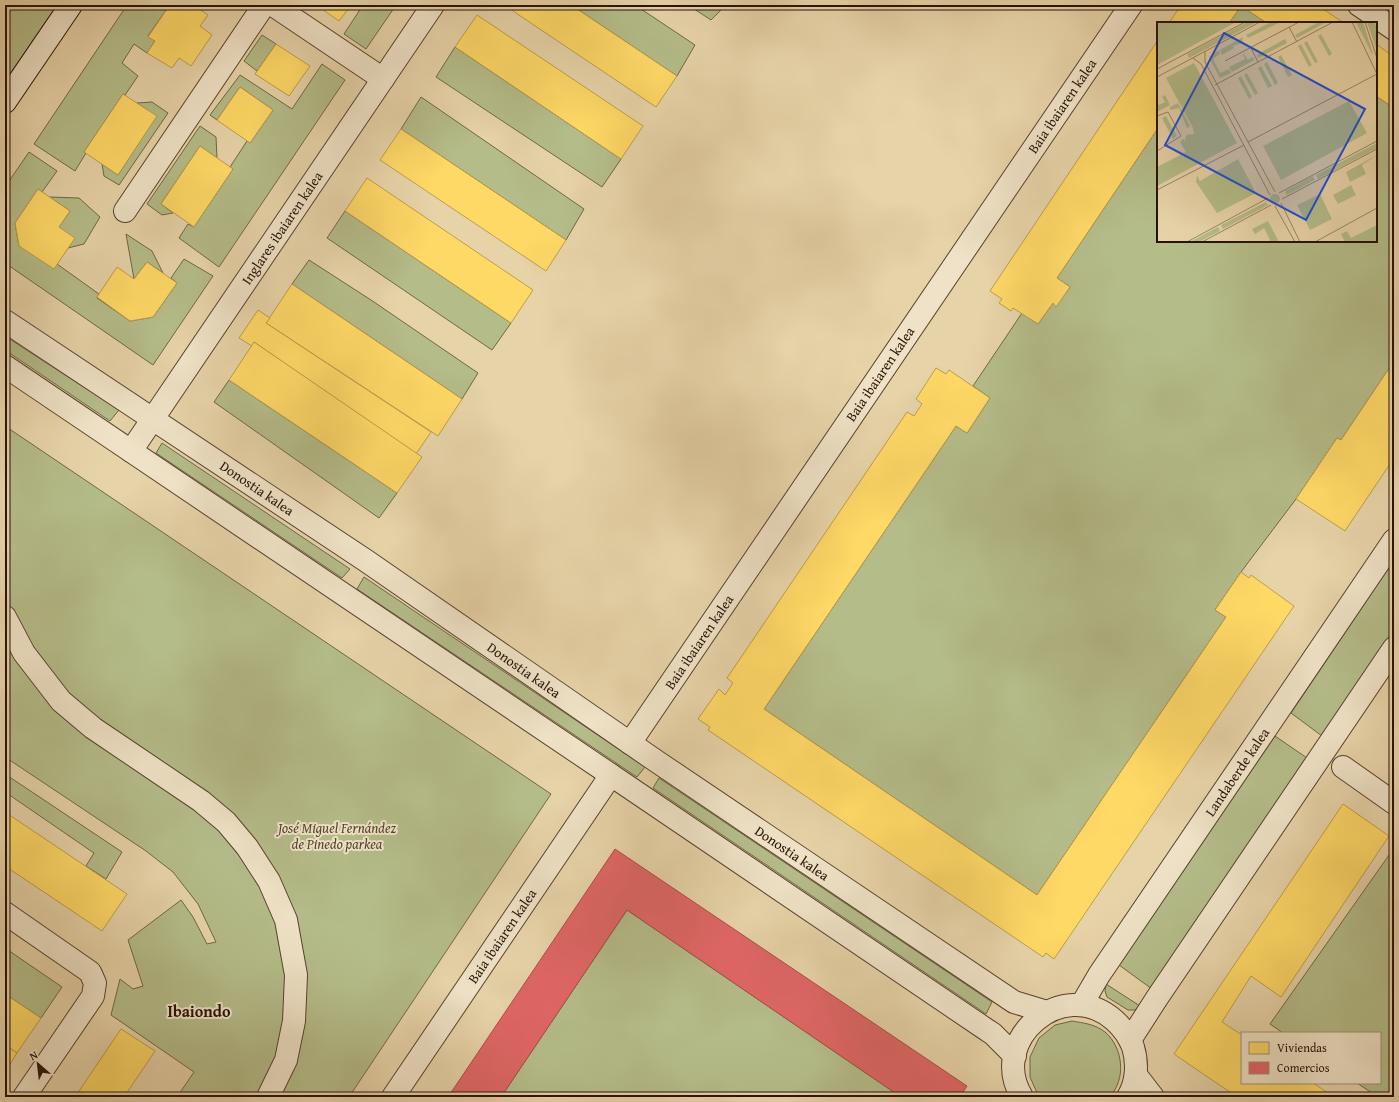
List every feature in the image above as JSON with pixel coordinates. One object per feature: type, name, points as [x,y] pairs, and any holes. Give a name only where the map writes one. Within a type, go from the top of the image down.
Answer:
[{"type":"street","points":[[5,102],[71,5]]},
{"type":"street","points":[[125,211],[264,5]]},
{"type":"street","points":[[273,5],[383,79]]},
{"type":"street","name":"Inglares ibaiaren kalea","points":[[131,451],[433,5]]},
{"type":"street","name":"Baia ibaiaren kalea","points":[[630,743],[1131,5]]},
{"type":"street","points":[[1360,5],[1394,29]]},
{"type":"street","name":"Donostia kalea","points":[[5,321],[365,560],[630,743],[1014,1002],[1047,1012]]},
{"type":"street","points":[[5,366],[988,1031],[1015,1056]]},
{"type":"street","name":"Landaberde kalea","points":[[1082,1004],[1099,975],[1394,540]]},
{"type":"street","points":[[5,617],[24,652],[61,701],[93,728],[201,801],[226,822],[248,847],[269,881],[286,920],[296,975],[294,1021],[286,1060],[268,1097]]},
{"type":"street","points":[[1130,1040],[1394,648]]},
{"type":"street","points":[[1343,767],[1394,803]]},
{"type":"street","name":"Baia ibaiaren kalea","points":[[393,1097],[611,775]]},
{"type":"street","points":[[5,913],[90,972],[95,983],[93,996],[24,1097]]},
{"type":"street","points":[[1018,1095],[1014,1073],[1015,1056],[1020,1041],[1028,1028],[1047,1012],[1064,1006],[1082,1004],[1109,1016],[1122,1028],[1130,1040],[1136,1057],[1136,1075],[1132,1091],[1128,1097]]},
{"type":"street","points":[[1136,1075],[1154,1097]]},
{"type":"green space","points":[[10,5],[57,5],[5,81],[5,13]]},
{"type":"green space","points":[[127,5],[179,5],[176,9],[169,6],[148,36],[155,41],[147,53],[134,44],[122,63],[138,76],[125,95],[123,94],[84,152],[86,153],[75,171],[34,144]]},
{"type":"green space","points":[[363,5],[396,5],[366,49],[344,34]]},
{"type":"green space","points":[[571,5],[635,5],[695,45],[677,76]]},
{"type":"green space","points":[[688,5],[726,5],[711,20]]},
{"type":"green space","points":[[1241,6],[1265,22],[1230,22]]},
{"type":"green space","points":[[262,35],[276,44],[257,71],[244,61]]},
{"type":"green space","points":[[455,47],[621,159],[602,187],[436,77]]},
{"type":"green space","points":[[322,64],[345,80],[219,267],[179,238],[188,224],[194,227],[233,169],[230,167],[247,141],[250,143],[273,110],[240,87],[217,120],[210,115],[240,75],[292,109]]},
{"type":"green space","points":[[421,97],[584,209],[566,240],[401,129]]},
{"type":"green space","points":[[1377,97],[1394,108],[1394,361],[1341,440],[1337,438],[1296,499],[1241,572],[1215,610],[1226,617],[1037,895],[764,709],[956,426],[967,433],[990,398],[973,386],[1022,313],[1038,324],[1053,303],[1056,306],[1070,287],[1057,278],[1157,129],[1157,242],[1377,242]]},
{"type":"green space","points":[[152,102],[168,113],[119,185],[104,176],[102,164],[118,175],[156,116],[137,103]]},
{"type":"green space","points":[[200,126],[216,137],[217,158],[200,146],[161,204],[173,213],[162,215],[147,204]]},
{"type":"green space","points":[[29,152],[57,171],[42,192],[38,189],[15,223],[19,246],[57,264],[99,294],[97,298],[130,321],[153,317],[177,283],[171,278],[184,259],[213,276],[153,365],[5,263],[5,187]]},
{"type":"green space","points":[[49,197],[79,198],[100,217],[84,244],[68,248],[59,227],[70,211]]},
{"type":"green space","points":[[345,211],[511,323],[492,350],[327,238]]},
{"type":"green space","points":[[126,234],[152,251],[163,273],[147,262],[134,279]]},
{"type":"green space","points":[[309,260],[371,300],[478,373],[462,399],[292,284]]},
{"type":"green space","points":[[5,336],[119,410],[110,421],[5,350]]},
{"type":"green space","points":[[229,380],[397,493],[379,518],[214,402]]},
{"type":"green space","name":"José Miguel Fernández de Pinedo parkea","points":[[5,426],[551,794],[349,1097],[177,1097],[194,1072],[111,1015],[120,979],[133,989],[143,986],[128,940],[181,900],[193,917],[207,944],[216,942],[198,904],[173,872],[146,851],[5,757]]},
{"type":"green space","points":[[162,443],[350,569],[342,578],[156,453]]},
{"type":"green space","points":[[1394,560],[1394,629],[1322,736],[1291,713]]},
{"type":"green space","points":[[364,577],[645,767],[637,777],[357,589]]},
{"type":"green space","points":[[1275,736],[1307,758],[1152,989],[1119,965]]},
{"type":"green space","points":[[5,774],[122,852],[106,879],[86,866],[94,853],[5,792]]},
{"type":"green space","points":[[659,778],[992,1002],[986,1014],[653,788]]},
{"type":"green space","points":[[1394,848],[1394,1097],[1378,1097],[1358,1084],[1381,1084],[1381,1032],[1282,1032],[1270,1024]]},
{"type":"green space","points":[[627,910],[901,1097],[501,1097]]},
{"type":"green space","points":[[5,948],[62,987],[41,1018],[5,994]]},
{"type":"green space","points":[[1106,984],[1140,1006],[1135,1010],[1128,1010],[1107,997],[1105,991]]},
{"type":"green space","points":[[1072,1021],[1089,1024],[1101,1029],[1111,1038],[1116,1046],[1119,1055],[1120,1073],[1115,1090],[1109,1097],[1040,1097],[1038,1095],[1030,1077],[1030,1057],[1039,1038],[1055,1025]]},
{"type":"building: Viviendas","points":[[179,5],[193,5],[208,15],[200,26],[212,35],[191,66],[179,58],[172,68],[147,53],[155,41],[148,37],[169,6],[176,9]]},
{"type":"building: Viviendas","points":[[316,5],[351,5],[339,21]]},
{"type":"building: Viviendas","points":[[504,5],[571,5],[677,76],[656,107]]},
{"type":"building: Viviendas","points":[[1181,5],[1317,5],[1342,22],[1265,22],[1241,6],[1230,22],[1170,22]]},
{"type":"building: Viviendas","points":[[477,15],[643,126],[621,159],[455,47]]},
{"type":"building: Viviendas","points":[[1157,41],[1157,129],[1057,278],[1070,287],[1056,307],[1053,303],[1038,324],[1013,308],[1011,311],[999,303],[1002,299],[990,291]]},
{"type":"building: Viviendas","points":[[276,44],[310,66],[289,96],[255,74]]},
{"type":"building: Viviendas","points":[[1377,45],[1394,57],[1394,108],[1377,97]]},
{"type":"building: Viviendas","points":[[240,87],[273,110],[250,143],[217,120]]},
{"type":"building: Viviendas","points":[[123,94],[157,116],[118,175],[84,152]]},
{"type":"building: Viviendas","points":[[401,129],[566,240],[546,271],[380,160]]},
{"type":"building: Viviendas","points":[[200,146],[233,169],[194,227],[161,204]]},
{"type":"building: Viviendas","points":[[367,178],[533,290],[511,323],[345,211]]},
{"type":"building: Viviendas","points":[[38,189],[70,211],[59,227],[75,238],[54,269],[19,246],[15,223]]},
{"type":"building: Viviendas","points":[[147,262],[177,283],[153,317],[130,321],[97,297],[117,267],[134,279]]},
{"type":"building: Viviendas","points":[[292,284],[462,399],[438,436],[266,323]]},
{"type":"building: Viviendas","points":[[258,310],[270,318],[266,323],[431,432],[416,454],[254,342],[252,346],[239,338]]},
{"type":"building: Viviendas","points":[[254,342],[422,457],[397,493],[229,380]]},
{"type":"building: Viviendas","points":[[1394,361],[1394,458],[1345,531],[1296,499],[1337,438],[1341,440]]},
{"type":"building: Viviendas","points":[[936,368],[946,374],[949,370],[990,398],[967,433],[956,426],[764,709],[1037,895],[1226,617],[1215,610],[1241,572],[1249,578],[1251,575],[1294,606],[1054,959],[1046,953],[1043,957],[708,730],[710,727],[698,719],[719,689],[725,695],[733,683],[727,678],[907,412],[914,416],[922,404],[916,399]]},
{"type":"building: Viviendas","points":[[1343,804],[1389,836],[1281,997],[1251,976],[1222,1022],[1241,1034],[1241,1084],[1314,1084],[1334,1097],[1237,1097],[1174,1054]]},
{"type":"building: Viviendas","points":[[5,812],[127,894],[102,931],[5,866]]},
{"type":"building: Viviendas","points":[[5,994],[41,1018],[17,1053],[5,1045]]},
{"type":"building: Viviendas","points":[[121,1029],[155,1051],[124,1097],[75,1097]]},
{"type":"building: Viviendas","points":[[5,1045],[17,1053],[7,1069],[5,1067]]},
{"type":"building: Comercios","points":[[615,849],[967,1086],[960,1097],[901,1097],[627,910],[501,1097],[448,1097]]},
{"type":"district","name":"Ibaiondo","points":[[199,1011]]}]
